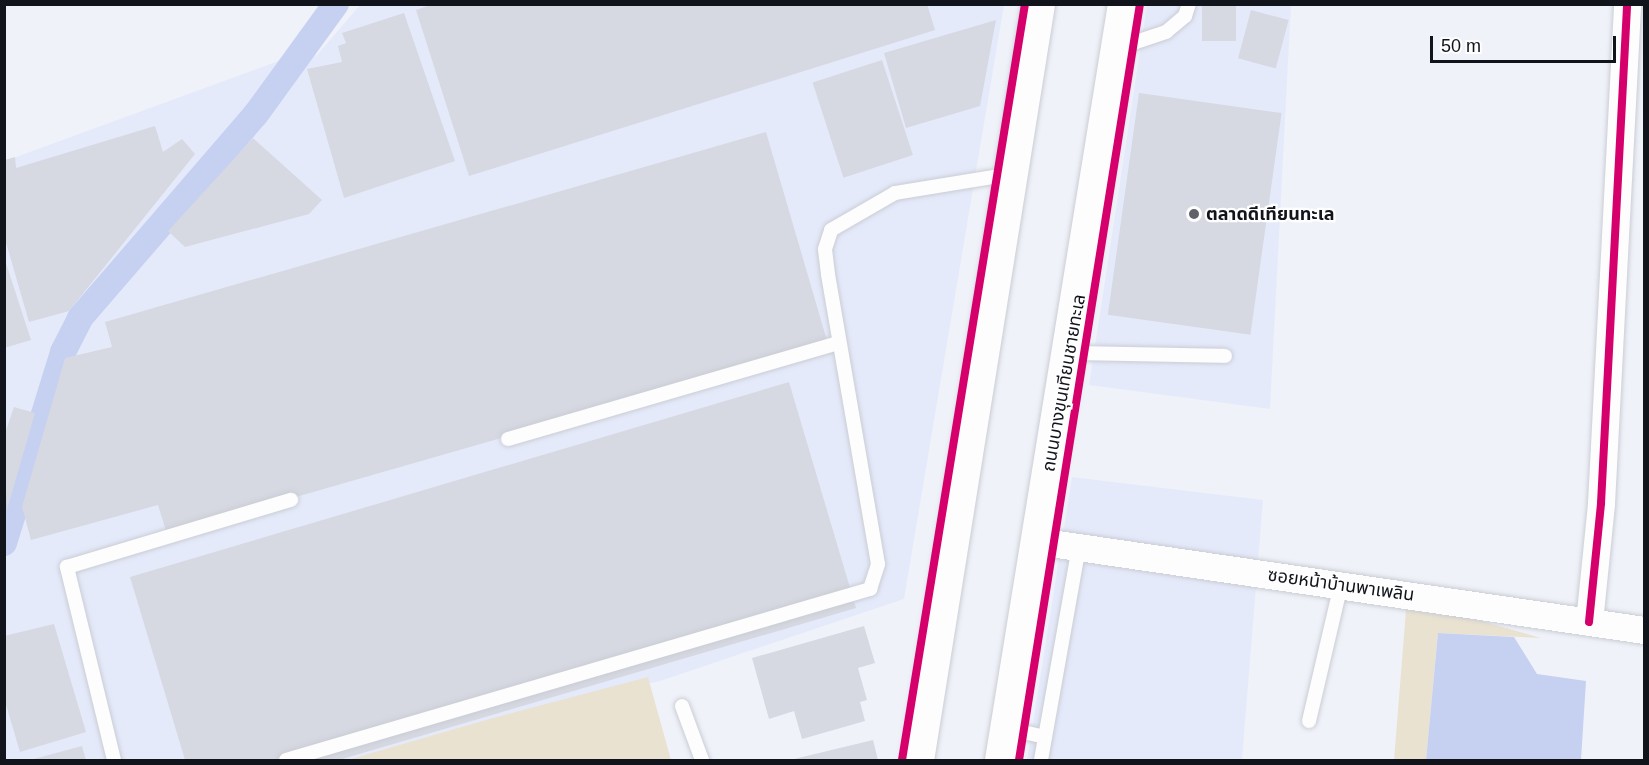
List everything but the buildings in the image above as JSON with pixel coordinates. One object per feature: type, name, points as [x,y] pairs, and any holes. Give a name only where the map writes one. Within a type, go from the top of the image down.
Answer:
[{"type":"main road","points":[[917,760],[1038,4]]},
{"type":"main road","name":"ถนนบางขุนเทียนชายทะเล","points":[[1001,760],[1070,353],[1124,4]]},
{"type":"street","points":[[1589,622],[1601,503],[1627,4]]},
{"type":"street","name":"ซอยหน้าบ้านพาเพลิน","points":[[1037,541],[1644,630]]},
{"type":"lane","points":[[1117,48],[1166,32],[1185,16],[1189,4]]},
{"type":"lane","points":[[286,760],[870,589],[878,564],[838,343],[825,249],[831,230],[896,193],[1011,174]]},
{"type":"lane","points":[[508,439],[838,343]]},
{"type":"lane","points":[[1070,353],[1225,356]]},
{"type":"lane","points":[[114,760],[67,567],[291,500]]},
{"type":"lane","points":[[1041,760],[1079,547]]},
{"type":"lane","points":[[1309,721],[1341,585]]},
{"type":"lane","points":[[682,706],[702,760]]},
{"type":"lane","points":[[1006,728],[1045,736]]},
{"type":"shaded area","points":[[360,5],[1004,5],[904,599],[660,681],[482,721],[347,760],[5,760],[5,161],[284,59],[317,55]]},
{"type":"shaded area","points":[[1147,5],[1291,5],[1270,409],[1089,385]]},
{"type":"shaded area","points":[[1072,477],[1263,500],[1242,760],[1027,760]]},
{"type":"shaded area","points":[[1406,610],[1447,611],[1541,638],[1438,633],[1426,760],[1394,760]]},
{"type":"shaded area","points":[[648,677],[671,760],[347,760],[482,721]]},
{"type":"water","points":[[1438,633],[1514,637],[1537,674],[1586,681],[1581,760],[1426,760]]},
{"type":"waterway","points":[[4,543],[63,352],[80,318],[256,114],[336,4]]},
{"type":"cycle path","points":[[902,760],[1025,4]]},
{"type":"cycle path","points":[[1019,760],[1140,4]]},
{"type":"cycle path","points":[[1589,622],[1601,503],[1627,4]]},
{"type":"place","name":"ตลาดดีเทียนทะเล","points":[[1194,214]]}]
